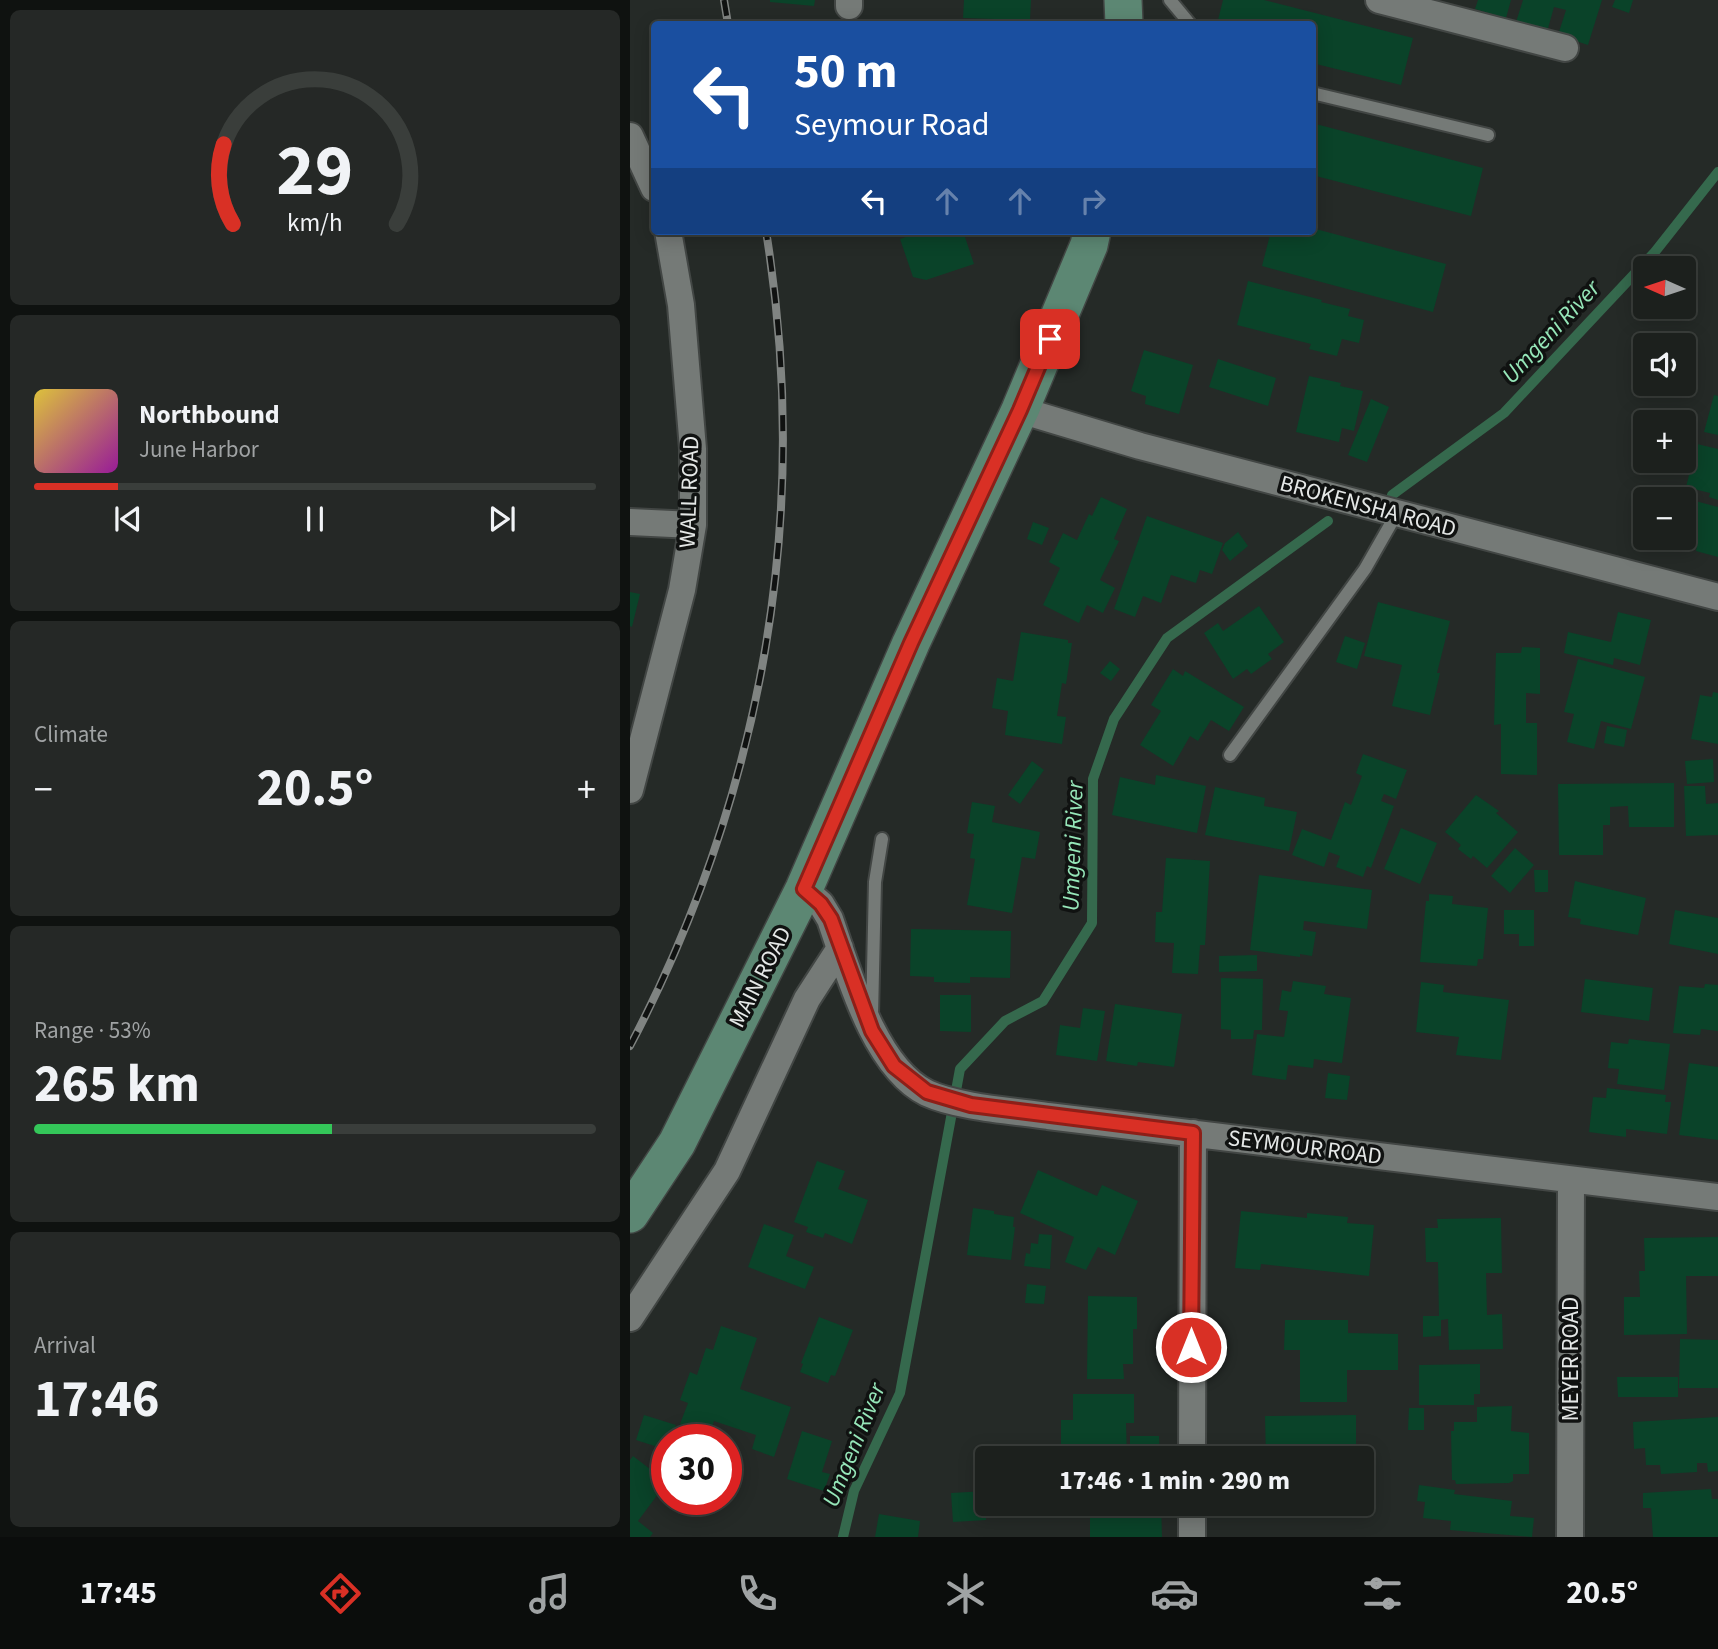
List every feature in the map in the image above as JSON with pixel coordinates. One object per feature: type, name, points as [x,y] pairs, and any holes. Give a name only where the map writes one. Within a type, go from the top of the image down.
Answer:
[{"type":"main road","points":[[1123,0],[1124,21]]},
{"type":"main road","name":"MAIN ROAD","points":[[630,1214],[677,1143],[804,889],[911,643],[1020,410],[1092,235]]},
{"type":"street","points":[[1379,0],[1565,48]]},
{"type":"street","points":[[630,136],[651,182]]},
{"type":"street","name":"WALL ROAD","points":[[630,790],[682,590],[693,525],[692,436],[681,305],[669,235]]},
{"type":"street","name":"BROKENSHA ROAD","points":[[1020,410],[1140,446],[1718,597]]},
{"type":"street","points":[[630,522],[693,525]]},
{"type":"street","name":"SEYMOUR ROAD","points":[[804,889],[821,904],[831,919],[872,1031],[894,1066],[927,1092],[971,1105],[1718,1197]]},
{"type":"street","points":[[630,1318],[727,1171],[807,999],[840,948]]},
{"type":"street","points":[[1192,1446],[1193,1133]]},
{"type":"street","name":"MEYER ROAD","points":[[1570,1537],[1571,1181]]},
{"type":"street","points":[[1192,1516],[1192,1537]]},
{"type":"lane","points":[[1170,0],[1188,21]]},
{"type":"lane","points":[[1316,94],[1488,135]]},
{"type":"lane","points":[[1230,755],[1365,569],[1397,513]]},
{"type":"lane","points":[[872,1031],[875,882],[882,839]]},
{"type":"building","points":[[770,0],[815,0],[814,6]]},
{"type":"building","points":[[964,0],[1031,0],[1030,20],[963,18]]},
{"type":"building","points":[[1223,0],[1264,0],[1413,38],[1401,85],[1316,64],[1316,21],[1218,21]]},
{"type":"building","points":[[1478,0],[1511,0],[1506,18],[1475,9]]},
{"type":"building","points":[[1523,0],[1602,0],[1588,45],[1558,35],[1566,10],[1554,7],[1547,32],[1516,22]]},
{"type":"building","points":[[1615,0],[1633,0],[1629,13],[1612,7]]},
{"type":"building","points":[[1316,124],[1483,168],[1471,216],[1316,176]]},
{"type":"building","points":[[1316,229],[1446,264],[1433,312],[1262,266],[1270,235],[1316,235]]},
{"type":"building","points":[[912,235],[964,235],[974,264],[926,280],[913,277],[900,239]]},
{"type":"building","points":[[1248,281],[1350,309],[1348,316],[1364,320],[1359,343],[1342,339],[1337,356],[1309,349],[1311,344],[1237,325]]},
{"type":"building","points":[[1144,350],[1193,365],[1179,414],[1145,404],[1146,396],[1131,391]]},
{"type":"building","points":[[1218,359],[1276,378],[1268,406],[1209,387]]},
{"type":"building","points":[[1309,376],[1363,391],[1354,431],[1342,428],[1339,442],[1296,432]]},
{"type":"building","points":[[1714,395],[1718,396],[1718,435],[1704,432]]},
{"type":"building","points":[[1371,399],[1389,407],[1367,462],[1348,455]]},
{"type":"building","points":[[1697,444],[1718,449],[1718,500],[1709,497],[1710,493],[1696,490],[1696,487],[1686,487],[1690,473],[1696,473]]},
{"type":"building","points":[[1101,497],[1127,509],[1114,539],[1119,541],[1100,580],[1115,588],[1103,613],[1087,605],[1079,623],[1043,605],[1060,568],[1049,562],[1063,533],[1077,540],[1089,514],[1092,516]]},
{"type":"building","points":[[1696,501],[1718,507],[1718,557],[1696,551]]},
{"type":"building","points":[[1147,516],[1223,543],[1212,574],[1200,570],[1196,583],[1171,575],[1161,603],[1143,596],[1135,617],[1114,609]]},
{"type":"building","points":[[1033,522],[1049,528],[1042,545],[1027,539]]},
{"type":"building","points":[[1238,532],[1248,546],[1230,561],[1222,550],[1225,543]]},
{"type":"building","points":[[630,592],[640,594],[632,627],[630,626]]},
{"type":"building","points":[[1378,602],[1450,621],[1430,715],[1392,706],[1402,665],[1364,656]]},
{"type":"building","points":[[1259,606],[1284,642],[1268,654],[1272,659],[1251,674],[1247,669],[1233,679],[1204,633],[1218,623],[1223,631]]},
{"type":"building","points":[[1618,612],[1651,620],[1640,665],[1614,658],[1613,665],[1564,653],[1568,632],[1611,642]]},
{"type":"building","points":[[1021,632],[1072,643],[1066,684],[1062,683],[1057,716],[1066,717],[1062,744],[1005,735],[1008,711],[992,708],[997,678],[1013,681]]},
{"type":"building","points":[[1345,636],[1365,643],[1357,669],[1336,662]]},
{"type":"building","points":[[1522,647],[1540,648],[1540,694],[1526,693],[1526,723],[1537,723],[1537,775],[1501,774],[1501,724],[1494,725],[1496,653],[1521,653]]},
{"type":"building","points":[[1578,659],[1645,677],[1631,729],[1601,721],[1594,749],[1567,742],[1574,714],[1564,712]]},
{"type":"building","points":[[1110,661],[1120,669],[1111,681],[1100,673]]},
{"type":"building","points":[[1173,669],[1183,676],[1185,671],[1244,707],[1229,731],[1211,720],[1198,741],[1190,736],[1173,766],[1140,745],[1161,711],[1151,705]]},
{"type":"building","points":[[1713,692],[1718,693],[1718,744],[1691,739],[1700,695],[1712,697]]},
{"type":"building","points":[[1607,726],[1627,730],[1624,747],[1604,743]]},
{"type":"building","points":[[1363,754],[1407,770],[1396,799],[1384,794],[1381,801],[1394,806],[1371,868],[1367,866],[1363,877],[1336,867],[1340,856],[1329,852],[1324,867],[1292,855],[1302,829],[1331,840],[1345,802],[1351,805],[1362,776],[1356,773]]},
{"type":"building","points":[[1713,759],[1714,782],[1687,784],[1685,761]]},
{"type":"building","points":[[1032,761],[1044,770],[1020,804],[1008,795]]},
{"type":"building","points":[[1156,775],[1206,786],[1197,833],[1112,815],[1120,777],[1155,785]]},
{"type":"building","points":[[1674,783],[1674,827],[1629,827],[1628,806],[1610,807],[1610,825],[1603,825],[1603,855],[1559,855],[1558,784]]},
{"type":"building","points":[[1684,786],[1705,786],[1706,804],[1718,803],[1718,835],[1686,836]]},
{"type":"building","points":[[1215,787],[1265,798],[1264,806],[1297,812],[1289,851],[1205,835]]},
{"type":"building","points":[[1476,795],[1499,811],[1496,813],[1518,832],[1487,868],[1473,856],[1471,859],[1458,849],[1461,845],[1445,832]]},
{"type":"building","points":[[972,802],[995,806],[992,822],[1040,832],[1035,859],[1022,857],[1012,913],[967,905],[975,859],[970,858],[974,834],[967,833]]},
{"type":"building","points":[[1401,828],[1437,843],[1420,884],[1384,869]]},
{"type":"building","points":[[1515,848],[1534,865],[1510,893],[1491,876]]},
{"type":"building","points":[[1166,858],[1210,861],[1205,945],[1200,945],[1198,974],[1172,973],[1174,943],[1155,942],[1156,912],[1162,912]]},
{"type":"building","points":[[1534,870],[1548,870],[1548,892],[1535,892]]},
{"type":"building","points":[[1259,875],[1372,890],[1367,929],[1304,921],[1303,930],[1316,932],[1312,956],[1300,954],[1300,957],[1250,950]]},
{"type":"building","points":[[1575,881],[1646,898],[1638,935],[1580,924],[1581,919],[1568,917]]},
{"type":"building","points":[[1429,894],[1453,896],[1452,904],[1488,908],[1483,959],[1478,959],[1477,966],[1420,962]]},
{"type":"building","points":[[1504,910],[1534,910],[1534,946],[1519,946],[1519,934],[1504,934]]},
{"type":"building","points":[[1675,910],[1718,918],[1718,954],[1669,944]]},
{"type":"building","points":[[911,929],[1011,931],[1010,978],[970,977],[970,983],[934,982],[934,977],[910,976]]},
{"type":"building","points":[[1257,955],[1257,971],[1219,972],[1219,956]]},
{"type":"building","points":[[1221,978],[1263,979],[1262,1030],[1254,1030],[1253,1039],[1231,1039],[1231,1030],[1221,1029]]},
{"type":"building","points":[[1585,979],[1653,988],[1649,1021],[1581,1012]]},
{"type":"building","points":[[1293,981],[1326,986],[1324,994],[1351,998],[1342,1063],[1314,1059],[1313,1068],[1288,1065],[1286,1080],[1252,1075],[1257,1034],[1284,1037],[1288,1011],[1279,1010],[1282,990],[1291,992]]},
{"type":"building","points":[[1421,982],[1444,985],[1443,992],[1509,1000],[1501,1060],[1456,1055],[1459,1037],[1416,1032]]},
{"type":"building","points":[[1705,984],[1718,985],[1718,1031],[1701,1029],[1700,1035],[1673,1033],[1679,986],[1704,988]]},
{"type":"building","points":[[940,995],[971,995],[971,1032],[940,1031]]},
{"type":"building","points":[[1115,1004],[1182,1014],[1174,1067],[1138,1062],[1137,1066],[1106,1061]]},
{"type":"building","points":[[1083,1008],[1105,1011],[1097,1061],[1056,1055],[1060,1025],[1080,1028]]},
{"type":"building","points":[[1629,1039],[1670,1044],[1664,1090],[1617,1084],[1619,1069],[1608,1068],[1611,1042],[1628,1044]]},
{"type":"building","points":[[1689,1063],[1718,1067],[1718,1140],[1679,1135]]},
{"type":"building","points":[[1328,1073],[1350,1076],[1347,1100],[1325,1098]]},
{"type":"building","points":[[1607,1088],[1666,1095],[1665,1102],[1671,1102],[1667,1134],[1626,1129],[1626,1137],[1589,1132],[1593,1097],[1606,1098]]},
{"type":"building","points":[[817,1161],[845,1171],[838,1189],[868,1200],[852,1244],[825,1233],[823,1238],[806,1232],[808,1227],[794,1222]]},
{"type":"building","points":[[1038,1170],[1097,1196],[1102,1185],[1138,1201],[1115,1255],[1098,1247],[1086,1270],[1065,1262],[1074,1237],[1020,1213]]},
{"type":"building","points":[[973,1208],[1014,1217],[1011,1260],[967,1255]]},
{"type":"building","points":[[1241,1211],[1307,1218],[1307,1213],[1348,1217],[1347,1223],[1374,1225],[1369,1276],[1261,1264],[1260,1270],[1235,1268]]},
{"type":"building","points":[[1501,1218],[1502,1273],[1486,1273],[1487,1315],[1502,1314],[1503,1349],[1449,1350],[1448,1319],[1441,1320],[1441,1336],[1423,1337],[1423,1316],[1439,1316],[1438,1262],[1426,1262],[1425,1228],[1438,1228],[1437,1219]]},
{"type":"building","points":[[764,1224],[794,1235],[786,1256],[814,1267],[805,1289],[748,1267]]},
{"type":"building","points":[[1039,1234],[1052,1235],[1050,1269],[1024,1266],[1026,1253],[1030,1254],[1031,1243],[1038,1244]]},
{"type":"building","points":[[1718,1237],[1718,1276],[1686,1276],[1687,1334],[1624,1335],[1624,1297],[1640,1297],[1639,1271],[1645,1271],[1644,1238]]},
{"type":"building","points":[[1027,1284],[1046,1286],[1044,1304],[1025,1303]]},
{"type":"building","points":[[1088,1296],[1137,1297],[1133,1364],[1123,1364],[1124,1379],[1087,1379]]},
{"type":"building","points":[[819,1317],[853,1330],[835,1376],[831,1375],[828,1383],[800,1372]]},
{"type":"building","points":[[1285,1320],[1348,1320],[1348,1333],[1398,1334],[1398,1370],[1347,1370],[1347,1402],[1300,1402],[1300,1350],[1284,1350]]},
{"type":"building","points":[[721,1326],[757,1338],[740,1389],[791,1407],[774,1457],[752,1449],[756,1435],[742,1430],[742,1424],[714,1421],[713,1424],[680,1424],[688,1403],[680,1400],[690,1372],[697,1375],[706,1348],[713,1350]]},
{"type":"building","points":[[1680,1339],[1718,1340],[1718,1388],[1679,1388]]},
{"type":"building","points":[[1480,1364],[1480,1394],[1474,1394],[1474,1405],[1419,1405],[1419,1365]]},
{"type":"building","points":[[1617,1377],[1678,1377],[1678,1397],[1618,1397]]},
{"type":"building","points":[[1073,1394],[1134,1394],[1134,1423],[1126,1423],[1127,1446],[1061,1446],[1061,1420],[1073,1420]]},
{"type":"building","points":[[1512,1406],[1511,1431],[1529,1433],[1529,1474],[1513,1474],[1513,1481],[1509,1483],[1456,1484],[1455,1480],[1452,1480],[1451,1431],[1454,1431],[1454,1422],[1477,1422],[1477,1407]]},
{"type":"building","points":[[1409,1408],[1424,1408],[1424,1430],[1408,1430]]},
{"type":"building","points":[[644,1415],[673,1424],[651,1424],[651,1445],[636,1440]]},
{"type":"building","points":[[1356,1415],[1356,1446],[1266,1446],[1265,1416]]},
{"type":"building","points":[[1718,1417],[1718,1471],[1708,1472],[1707,1463],[1697,1463],[1697,1472],[1661,1474],[1660,1465],[1646,1465],[1645,1448],[1634,1449],[1633,1422]]},
{"type":"building","points":[[802,1431],[832,1441],[822,1472],[830,1474],[824,1491],[787,1479]]},
{"type":"building","points":[[1130,1436],[1159,1436],[1159,1446],[1130,1446]]},
{"type":"building","points":[[633,1456],[651,1470],[651,1504],[638,1521],[653,1533],[650,1537],[630,1537],[630,1460]]},
{"type":"building","points":[[1419,1485],[1455,1490],[1454,1494],[1512,1501],[1510,1516],[1534,1518],[1532,1537],[1450,1530],[1451,1521],[1423,1518],[1425,1502],[1417,1501]]},
{"type":"building","points":[[1711,1489],[1712,1499],[1718,1499],[1718,1537],[1653,1537],[1651,1508],[1643,1508],[1643,1493]]},
{"type":"building","points":[[975,1492],[975,1516],[986,1516],[986,1520],[953,1522],[951,1493]]},
{"type":"building","points":[[879,1514],[920,1521],[918,1537],[875,1537]]},
{"type":"building","points":[[1090,1516],[1161,1516],[1162,1537],[1090,1537]]},
{"type":"waterway","name":"Umgeni River","points":[[1392,495],[1504,413],[1654,253],[1718,172]]},
{"type":"waterway","name":"Umgeni River","points":[[843,1537],[854,1491],[900,1393],[960,1069],[1005,1021],[1043,1001],[1092,923],[1093,779],[1114,719],[1167,638],[1328,521]]},
{"type":"railway","points":[[724,0],[728,21]]},
{"type":"railway","points":[[630,1046],[676,950],[714,851],[744,751],[765,650],[778,547],[783,442],[779,337],[766,235]]},
{"type":"route","points":[[1050,339],[1020,410],[911,643],[804,889],[821,904],[831,919],[872,1031],[894,1066],[927,1092],[971,1105],[1193,1133],[1191,1347]]}]
